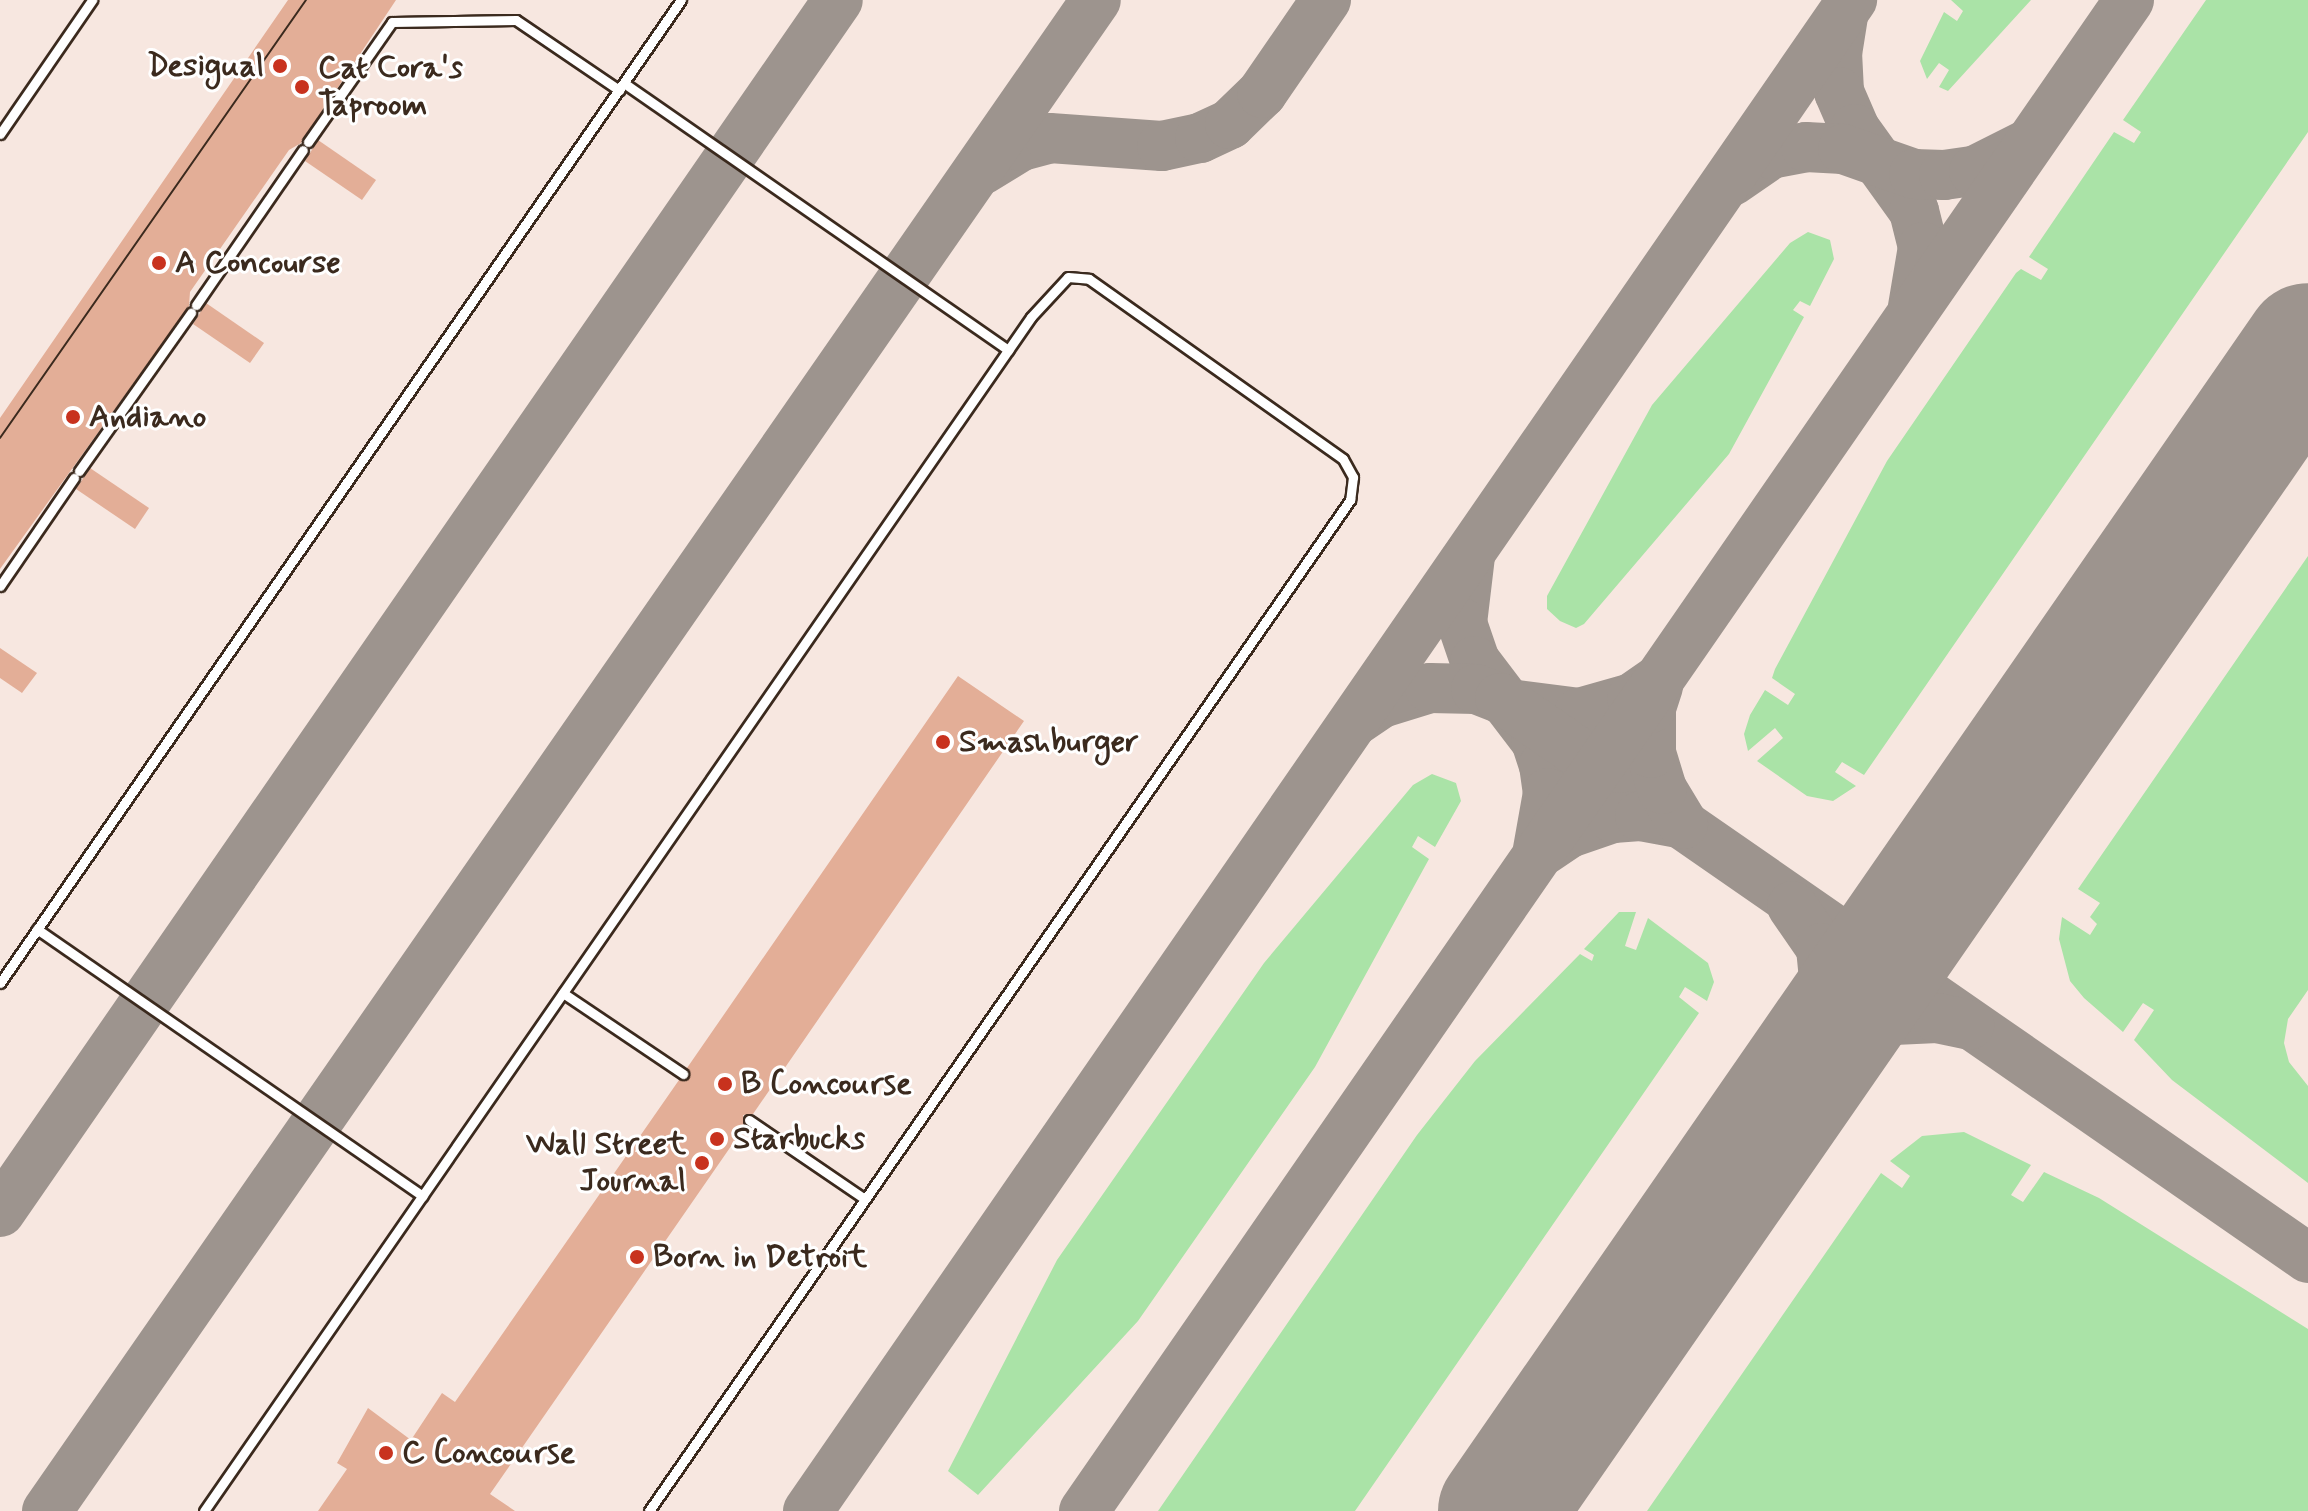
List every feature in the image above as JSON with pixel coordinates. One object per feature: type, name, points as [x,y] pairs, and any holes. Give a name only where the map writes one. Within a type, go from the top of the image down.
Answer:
[{"type":"lane","points":[[0,134],[92,0]]},
{"type":"lane","points":[[0,983],[681,0]]},
{"type":"lane","points":[[0,586],[392,22],[516,20],[621,86],[1008,350]]},
{"type":"lane","points":[[204,1511],[1008,350],[1055,286],[1068,277],[1089,279],[1343,459],[1353,488],[1350,500],[649,1511]]},
{"type":"lane","points":[[37,929],[422,1196]]},
{"type":"lane","points":[[563,993],[683,1074]]},
{"type":"lane","points":[[749,1120],[865,1199]]},
{"type":"shaded area","points":[[0,0],[2308,0],[2308,1511],[0,1511]]},
{"type":"green space","points":[[1951,0],[2031,0],[1948,91],[1939,87],[1949,70],[1939,63],[1927,79],[1920,61],[1944,12],[1957,21],[1963,11]]},
{"type":"green space","points":[[2206,0],[2308,0],[2308,132],[1864,775],[1842,762],[1835,772],[1856,786],[1833,801],[1807,796],[1757,761],[1783,738],[1775,728],[1748,751],[1744,734],[1750,715],[1765,690],[1788,705],[1795,694],[1772,678],[1775,669],[1887,461],[2016,273],[2021,269],[2041,280],[2048,269],[2029,257],[2114,132],[2134,143],[2141,132],[2123,120]]},
{"type":"green space","points":[[1808,232],[1830,240],[1834,259],[1810,306],[1800,301],[1793,310],[1804,317],[1729,454],[1584,624],[1576,628],[1560,621],[1547,609],[1547,596],[1652,405],[1790,243]]},
{"type":"green space","points":[[2308,556],[2308,990],[2288,1019],[2284,1043],[2289,1062],[2308,1086],[2308,1183],[2172,1080],[2134,1040],[2154,1010],[2143,1003],[2123,1032],[2084,998],[2070,981],[2059,939],[2062,917],[2090,935],[2097,924],[2090,917],[2100,903],[2078,889]]},
{"type":"green space","points":[[1432,774],[1456,783],[1461,801],[1435,847],[1418,836],[1412,847],[1429,859],[1315,1067],[1138,1321],[978,1495],[948,1471],[1057,1260],[1264,963],[1413,785]]},
{"type":"green space","points":[[1619,912],[1636,912],[1625,946],[1636,950],[1648,918],[1708,963],[1714,982],[1707,1001],[1685,987],[1679,997],[1699,1013],[1355,1511],[1158,1511],[1417,1135],[1475,1061],[1580,954],[1592,961],[1594,955],[1584,949]]},
{"type":"green space","points":[[1964,1132],[2031,1165],[2011,1195],[2023,1202],[2044,1172],[2099,1198],[2308,1329],[2308,1511],[1647,1511],[1881,1173],[1902,1188],[1910,1176],[1890,1161],[1922,1136]]},
{"type":"building","name":"A Concourse","points":[[288,0],[396,0],[301,143],[289,150],[190,292],[189,306],[0,569],[0,418]]},
{"type":"building","points":[[318,140],[376,180],[362,200],[305,161]]},
{"type":"building","points":[[206,303],[264,343],[250,363],[193,324]]},
{"type":"building","points":[[90,468],[149,508],[135,529],[76,489]]},
{"type":"building","points":[[0,648],[37,673],[22,693],[0,678]]},
{"type":"building","name":"B Concourse","points":[[958,676],[1024,721],[753,1114],[743,1115],[745,1126],[490,1494],[515,1511],[318,1511],[347,1469],[337,1463],[368,1408],[411,1440],[442,1393],[455,1402],[679,1080],[689,1079],[687,1068]]},
{"type":"taxiway","points":[[0,1212],[838,0]]},
{"type":"taxiway","points":[[47,1511],[1096,0]]},
{"type":"taxiway","points":[[982,170],[1021,146],[1050,138],[1162,146],[1200,138],[1230,124],[1262,93],[1326,0]]},
{"type":"taxiway","points":[[808,1511],[1852,0]]},
{"type":"taxiway","points":[[1084,1511],[2129,0]]},
{"type":"taxiway","points":[[1843,16],[1837,52],[1839,92],[1855,129],[1914,211],[1923,247],[1913,307]]},
{"type":"taxiway","points":[[1732,181],[1771,154],[1806,147],[1843,149],[1914,174],[1944,175],[1974,171],[2028,144]]},
{"type":"taxiway","points":[[1470,556],[1462,623],[1475,661],[1536,741],[1544,765],[1548,793],[1538,849]]},
{"type":"taxiway","points":[[1517,705],[1579,713],[1632,698],[1656,681]]},
{"type":"taxiway","points":[[1544,850],[1569,833],[1613,818],[1640,816],[1683,824],[1662,789],[1651,753],[1651,708],[1658,686]]},
{"type":"taxiway","points":[[1355,721],[1382,703],[1430,688],[1476,689],[1500,698],[2308,1258]]},
{"type":"taxiway","points":[[1792,906],[1821,948],[1827,1009],[1793,1089]]},
{"type":"taxiway","points":[[1803,1076],[1851,1035],[1894,1020],[1937,1018],[1969,1025]]},
{"type":"runway","points":[[1501,1511],[2308,346]]},
{"type":"tram line","points":[[0,438],[306,0]]},
{"type":"place","name":"Desigual","points":[[280,66]]},
{"type":"place","name":"Cat Cora's Taproom","points":[[302,87]]},
{"type":"place","name":"A Concourse","points":[[159,263]]},
{"type":"place","name":"Andiano","points":[[73,417]]},
{"type":"place","name":"Smashburger","points":[[943,742]]},
{"type":"place","name":"B Concourse","points":[[725,1084]]},
{"type":"place","name":"Starbucks","points":[[717,1139]]},
{"type":"place","name":"Wall Street Journal","points":[[702,1163]]},
{"type":"place","name":"Born in Detroit","points":[[637,1257]]},
{"type":"place","name":"C Concourse","points":[[386,1453]]}]
